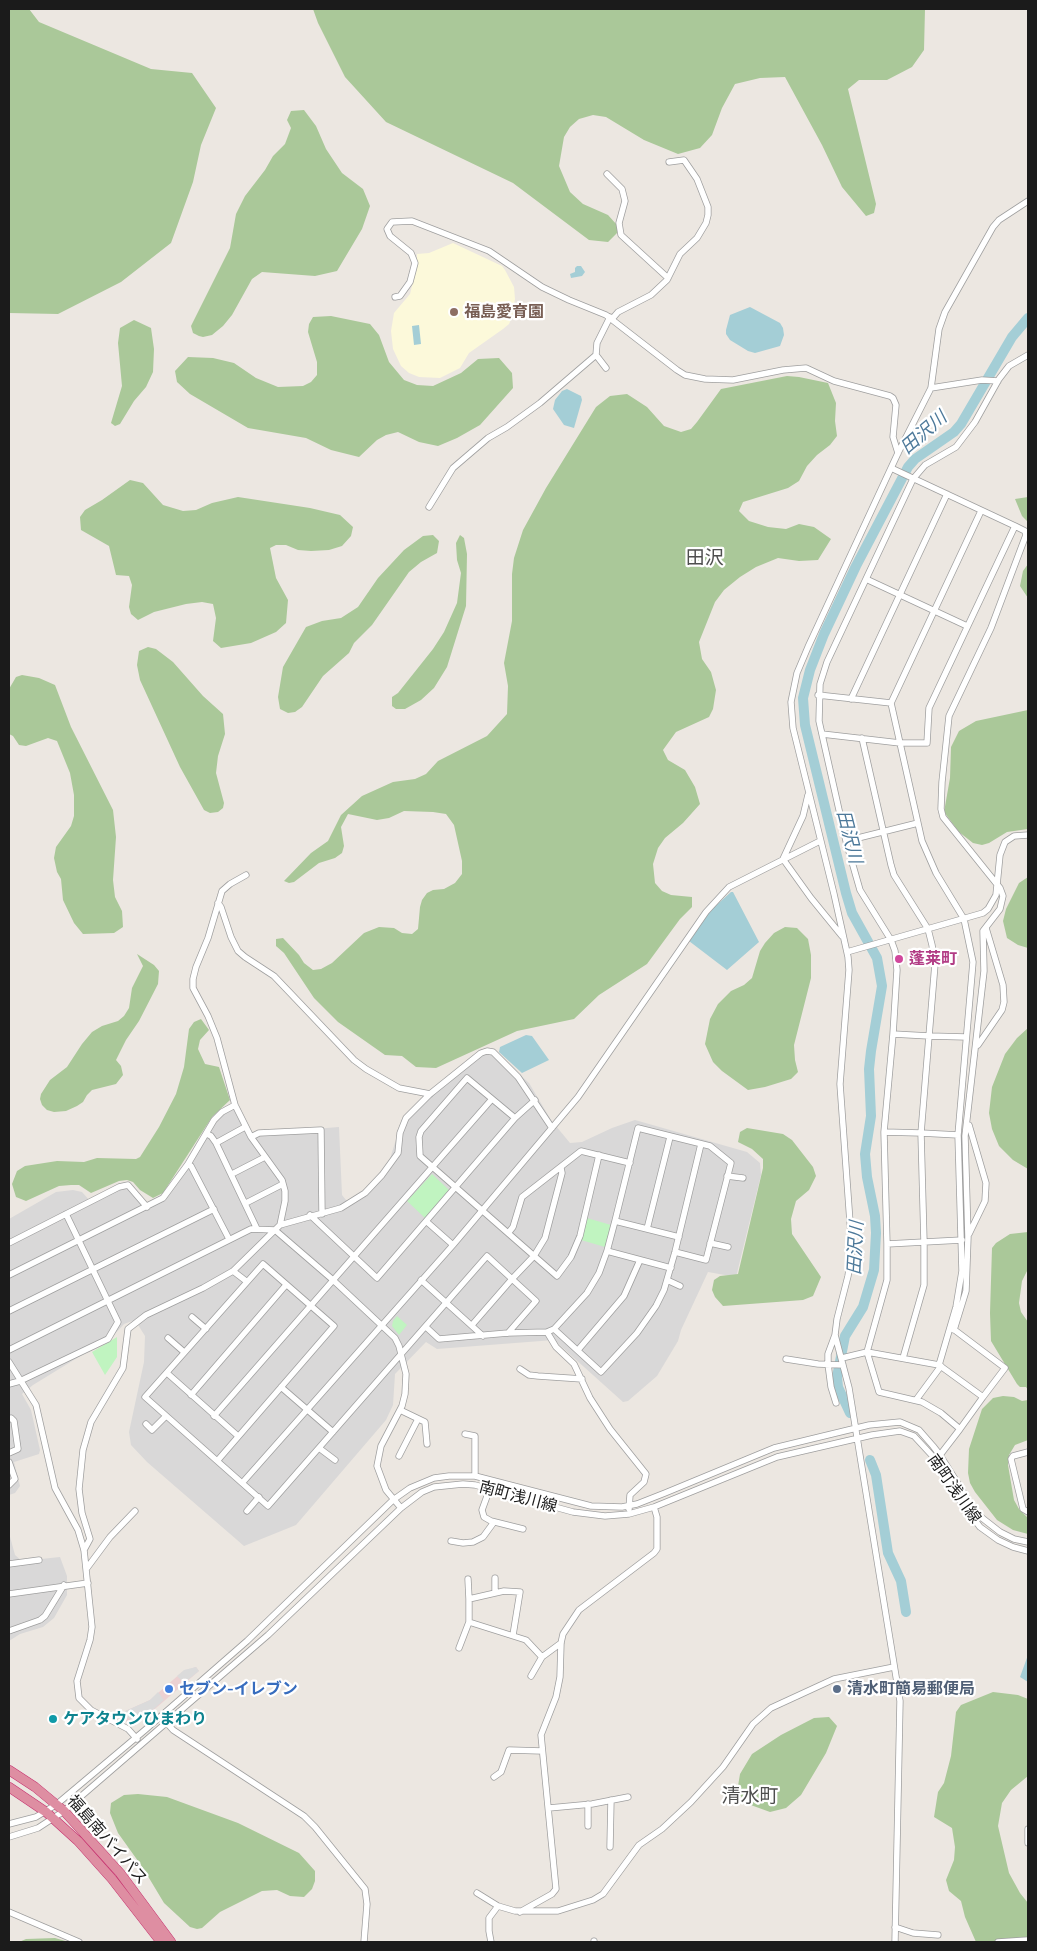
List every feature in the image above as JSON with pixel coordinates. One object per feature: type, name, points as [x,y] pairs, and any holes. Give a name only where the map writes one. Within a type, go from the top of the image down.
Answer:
[{"type":"highway","name":"福島南バイパス","points":[[9,1770],[35,1787],[60,1807],[120,1873],[172,1942]]},
{"type":"highway","name":"福島南バイパス","points":[[9,1787],[46,1812],[96,1860],[161,1942]]},
{"type":"street","points":[[606,368],[596,354],[597,343],[611,318],[618,312],[651,295],[668,278],[680,254],[698,238],[708,215],[705,197],[697,178],[688,165],[684,160],[669,162]]},
{"type":"street","points":[[608,174],[622,189],[625,201],[619,223],[621,235],[668,278]]},
{"type":"street","points":[[836,1403],[831,1387],[828,1354],[835,1335],[852,1250],[852,1226],[840,1084],[849,970],[844,937],[790,714],[793,686],[810,643],[891,468],[931,388],[939,329],[945,312],[999,220],[1028,201]]},
{"type":"street","points":[[395,297],[400,296],[410,282],[415,263],[410,253],[390,236],[386,229],[392,222],[405,220],[433,228],[489,251],[542,287],[611,318],[677,370],[692,377],[720,381],[733,380],[783,370],[806,368],[834,381],[890,396],[896,405],[893,437],[898,453]]},
{"type":"street","points":[[429,507],[454,468],[488,438],[507,428],[540,403],[596,354]]},
{"type":"street","points":[[960,1428],[936,1410],[916,1400],[879,1392],[867,1352],[887,1280],[884,1132],[893,1034],[897,960],[891,940],[860,890],[846,840],[822,734],[818,714],[818,695],[827,662],[914,479],[925,465],[956,446],[983,410],[995,380],[1008,366],[1028,355]]},
{"type":"street","points":[[931,388],[982,380],[995,380]]},
{"type":"street","points":[[891,468],[1025,531],[1026,536],[991,628],[949,716],[941,809],[947,824],[1003,892],[1003,901],[995,918],[983,930],[984,971],[965,1136],[966,1291],[940,1365],[916,1400]]},
{"type":"street","points":[[851,699],[947,494]]},
{"type":"street","points":[[965,1239],[958,1135],[973,962],[964,919],[928,860],[891,703],[981,510]]},
{"type":"street","points":[[822,734],[900,743],[927,743],[929,708],[1015,526]]},
{"type":"street","points":[[866,579],[967,626]]},
{"type":"street","points":[[818,695],[891,703]]},
{"type":"street","points":[[862,738],[894,875],[928,929],[935,964],[921,1133],[924,1285],[903,1358]]},
{"type":"street","points":[[784,859],[803,816],[809,793]]},
{"type":"street","points":[[846,840],[918,823]]},
{"type":"street","points":[[847,952],[983,913],[988,909],[996,895],[1000,855],[1005,842],[1014,836],[1028,835]]},
{"type":"street","points":[[243,1482],[453,1245],[578,1097],[706,912],[729,887],[820,841]]},
{"type":"street","points":[[784,859],[832,925],[844,937]]},
{"type":"street","points":[[246,875],[222,891],[208,938],[192,979],[192,988],[208,1016],[217,1038],[235,1105],[251,1137],[284,1184],[285,1201],[280,1225]]},
{"type":"street","points":[[218,903],[221,906],[231,937],[238,951],[245,958],[274,976],[354,1060],[399,1088],[430,1094]]},
{"type":"street","points":[[976,1046],[1002,1010],[1004,1002],[1003,985],[986,928]]},
{"type":"street","points":[[893,1034],[966,1037]]},
{"type":"street","points":[[84,1550],[90,1541],[90,1535],[82,1513],[79,1489],[83,1450],[91,1422],[122,1368],[128,1329],[146,1315],[203,1288],[233,1271],[280,1225],[310,1215],[322,1214],[342,1208],[365,1193],[382,1175],[398,1153],[400,1133],[406,1118],[430,1094],[471,1060],[487,1051],[493,1052],[518,1077],[552,1128]]},
{"type":"street","points":[[515,1118],[467,1078],[421,1132],[419,1137],[420,1156],[557,1276],[571,1257],[583,1223],[599,1155]]},
{"type":"street","points":[[214,1416],[492,1099]]},
{"type":"street","points":[[310,1215],[377,1278],[515,1118],[535,1100]]},
{"type":"street","points":[[9,1276],[163,1198],[188,1164],[214,1120],[222,1112],[235,1105]]},
{"type":"street","points":[[965,1239],[985,1201],[986,1183],[968,1120]]},
{"type":"street","points":[[216,1143],[246,1127]]},
{"type":"street","points":[[426,1327],[440,1339],[508,1333],[547,1332],[554,1329],[586,1293],[599,1273],[607,1251],[638,1128],[710,1146],[731,1162],[706,1260],[675,1252]]},
{"type":"street","points":[[251,1137],[259,1133],[321,1130],[322,1214]]},
{"type":"street","points":[[884,1132],[958,1135]]},
{"type":"street","points":[[207,1134],[216,1143],[257,1229]]},
{"type":"street","points":[[647,1229],[670,1137]]},
{"type":"street","points":[[554,1329],[601,1372],[637,1333],[656,1306],[667,1280],[701,1144]]},
{"type":"street","points":[[509,1232],[513,1227],[522,1197],[581,1151],[630,1163]]},
{"type":"street","points":[[232,1174],[265,1157]]},
{"type":"street","points":[[188,1164],[229,1239]]},
{"type":"street","points":[[472,1326],[512,1278],[534,1256],[545,1238],[562,1173],[561,1168]]},
{"type":"street","points":[[727,1176],[743,1178]]},
{"type":"street","points":[[246,1203],[284,1184]]},
{"type":"street","points":[[9,1242],[120,1187],[128,1185],[148,1206]]},
{"type":"street","points":[[9,1312],[214,1210]]},
{"type":"street","points":[[9,1384],[108,1339],[118,1322],[66,1214]]},
{"type":"street","points":[[615,1220],[679,1237]]},
{"type":"street","points":[[427,1222],[453,1245]]},
{"type":"street","points":[[9,1350],[251,1229],[275,1230],[395,1338],[402,1354],[406,1374],[405,1394],[400,1410],[381,1446],[377,1466],[386,1490],[401,1508]]},
{"type":"street","points":[[887,1244],[965,1239]]},
{"type":"street","points":[[710,1243],[728,1248]]},
{"type":"street","points":[[607,1251],[671,1268]]},
{"type":"street","points":[[218,1460],[334,1326],[263,1264],[145,1397],[268,1506],[486,1256],[536,1301],[508,1333]]},
{"type":"street","points":[[578,1350],[624,1296],[640,1260]]},
{"type":"street","points":[[233,1271],[246,1281]]},
{"type":"street","points":[[421,1280],[483,1336]]},
{"type":"street","points":[[667,1280],[680,1286]]},
{"type":"street","points":[[191,1394],[286,1285]]},
{"type":"street","points":[[192,1317],[206,1329]]},
{"type":"street","points":[[940,1455],[1005,1368],[952,1328]]},
{"type":"street","points":[[547,1332],[556,1347],[574,1364],[590,1398],[610,1429],[646,1474],[644,1482],[630,1495],[629,1514]]},
{"type":"street","points":[[835,1335],[849,1388],[900,1701],[895,1942]]},
{"type":"street","points":[[168,1338],[184,1352]]},
{"type":"street","points":[[786,1359],[828,1364],[867,1352],[940,1365],[983,1397]]},
{"type":"street","points":[[9,1362],[36,1404],[55,1488],[78,1530],[84,1550],[92,1627],[76,1690],[79,1698],[91,1710],[128,1729],[142,1744]]},
{"type":"street","points":[[520,1369],[530,1375],[582,1379]]},
{"type":"street","points":[[167,1373],[238,1436]]},
{"type":"street","points":[[281,1387],[333,1432]]},
{"type":"street","points":[[400,1410],[425,1422],[427,1444]]},
{"type":"street","points":[[146,1424],[152,1430],[166,1416]]},
{"type":"street","points":[[9,1419],[11,1418],[14,1421],[18,1449],[9,1452]]},
{"type":"street","points":[[399,1456],[418,1419]]},
{"type":"street","name":"南町浅川線","points":[[9,1836],[38,1828],[53,1819],[60,1807],[136,1737],[247,1641],[393,1500],[410,1488],[434,1478],[475,1476],[591,1506],[604,1508],[629,1506],[774,1448],[855,1429],[900,1422],[919,1430],[940,1455],[977,1514],[1000,1532],[1014,1539],[1028,1542]]},
{"type":"street","name":"南町浅川線","points":[[60,1807],[142,1744],[268,1635],[401,1508],[422,1492],[434,1487],[463,1484],[490,1488],[573,1512],[605,1516],[629,1514],[654,1507],[777,1456],[889,1431],[900,1431],[914,1436],[938,1462],[965,1508],[980,1527],[998,1540],[1028,1551]]},
{"type":"street","points":[[465,1434],[476,1436],[475,1476]]},
{"type":"street","points":[[319,1448],[335,1460]]},
{"type":"street","points":[[1028,1452],[1013,1456],[1011,1459],[1023,1509],[1028,1512]]},
{"type":"street","points":[[9,1462],[15,1479],[9,1485]]},
{"type":"street","points":[[490,1488],[482,1514],[488,1520],[523,1529]]},
{"type":"street","points":[[246,1511],[259,1497]]},
{"type":"street","points":[[520,1912],[552,1894],[556,1889],[542,1751],[543,1728],[556,1697],[560,1677],[561,1643],[564,1634],[579,1610],[654,1554],[657,1549],[657,1517],[654,1507]]},
{"type":"street","points":[[87,1568],[110,1537],[135,1510]]},
{"type":"street","points":[[451,1541],[473,1542],[483,1537],[494,1522]]},
{"type":"street","points":[[9,1564],[39,1560]]},
{"type":"street","points":[[495,1578],[495,1593]]},
{"type":"street","points":[[459,1648],[469,1622],[468,1579]]},
{"type":"street","points":[[9,1594],[88,1583]]},
{"type":"street","points":[[9,1631],[40,1620],[45,1616],[64,1585]]},
{"type":"street","points":[[468,1599],[504,1591],[520,1592],[513,1635]]},
{"type":"street","points":[[469,1622],[530,1642],[542,1657]]},
{"type":"street","points":[[531,1676],[542,1657],[561,1643]]},
{"type":"street","points":[[477,1893],[498,1906],[520,1912],[558,1911],[593,1900],[603,1894],[639,1845],[662,1829],[723,1767],[753,1724],[770,1708],[834,1679],[894,1667]]},
{"type":"street","points":[[166,1722],[173,1730],[304,1816],[316,1827],[365,1889],[367,1904],[364,1942]]},
{"type":"street","points":[[494,1778],[501,1772],[509,1750],[542,1751]]},
{"type":"street","points":[[548,1808],[628,1797]]},
{"type":"street","points":[[610,1847],[611,1800]]},
{"type":"street","points":[[588,1804],[588,1826]]},
{"type":"street","points":[[9,1824],[60,1807]]},
{"type":"street","points":[[1028,1829],[1028,1843]]},
{"type":"street","points":[[491,1942],[489,1918],[498,1906]]},
{"type":"street","points":[[9,1912],[79,1942]]},
{"type":"street","points":[[895,1928],[913,1933],[938,1936]]},
{"type":"street","points":[[998,1942],[1028,1940]]},
{"type":"shaded area","name":"福島愛育園","points":[[453,243],[502,266],[514,287],[515,299],[512,317],[509,324],[469,353],[460,368],[440,378],[419,377],[409,373],[401,366],[393,349],[391,331],[394,313],[410,294],[417,266],[417,254],[429,253]]},
{"type":"shaded area","points":[[493,1050],[529,1083],[551,1120],[570,1143],[582,1142],[635,1120],[747,1152],[760,1163],[761,1175],[736,1277],[708,1272],[681,1330],[678,1341],[657,1376],[628,1401],[623,1402],[554,1340],[437,1349],[426,1342],[395,1374],[393,1405],[386,1420],[296,1525],[244,1546],[147,1462],[131,1445],[129,1432],[144,1362],[145,1336],[135,1320],[124,1324],[113,1336],[33,1385],[22,1394],[31,1410],[40,1450],[39,1454],[14,1462],[20,1486],[15,1493],[9,1495],[9,1219],[56,1192],[73,1190],[82,1192],[90,1201],[121,1187],[130,1186],[147,1205],[164,1197],[209,1129],[223,1113],[239,1107],[252,1134],[339,1127],[342,1195],[346,1200],[354,1200],[364,1193],[388,1165],[401,1124],[477,1054]]},
{"type":"shaded area","points":[[9,1533],[15,1555],[22,1561],[60,1557],[67,1576],[67,1595],[54,1618],[43,1627],[20,1634],[9,1641]]},
{"type":"shaded area","points":[[196,1667],[199,1671],[135,1726],[116,1717],[150,1700],[182,1672]]},
{"type":"shaded area","points":[[196,1667],[199,1671],[184,1683],[177,1676],[184,1670]]},
{"type":"shaded area","points":[[158,1692],[164,1700],[135,1726],[123,1712],[150,1700]]},
{"type":"green space","points":[[9,9],[29,9],[39,22],[151,69],[192,73],[216,108],[201,145],[193,182],[171,243],[121,282],[58,314],[9,313]]},
{"type":"green space","points":[[313,9],[925,9],[924,50],[912,67],[887,80],[859,80],[848,89],[876,204],[874,213],[866,216],[842,187],[822,145],[785,77],[760,78],[735,84],[722,108],[712,135],[700,148],[678,154],[644,140],[606,117],[593,115],[579,119],[570,127],[564,137],[559,166],[570,192],[583,204],[608,215],[617,225],[617,233],[608,242],[589,240],[513,183],[386,122],[345,77]]},
{"type":"green space","points":[[304,110],[316,126],[326,149],[342,173],[363,189],[370,206],[362,229],[337,271],[315,276],[262,272],[252,279],[232,315],[223,326],[212,335],[199,336],[193,333],[191,326],[230,248],[236,214],[245,196],[273,156],[285,144],[291,128],[287,120],[291,111]]},
{"type":"green space","points":[[331,316],[370,324],[379,335],[389,362],[404,380],[417,385],[433,386],[461,373],[478,359],[499,358],[512,373],[513,388],[480,425],[457,438],[438,446],[419,442],[398,432],[377,440],[359,457],[331,450],[306,438],[248,428],[190,394],[177,382],[175,371],[188,357],[213,358],[234,363],[256,378],[278,387],[303,386],[311,382],[317,375],[317,362],[308,332],[309,324],[313,317]]},
{"type":"green space","points":[[134,320],[151,328],[154,349],[153,372],[146,387],[134,401],[120,424],[115,426],[111,423],[122,386],[118,343],[120,328]]},
{"type":"green space","points":[[787,376],[828,383],[836,403],[835,421],[837,436],[807,466],[799,481],[788,488],[743,502],[739,511],[749,521],[768,527],[786,529],[799,524],[814,527],[831,539],[818,560],[799,561],[778,558],[756,567],[740,577],[724,590],[715,602],[699,642],[702,659],[711,672],[716,690],[713,709],[709,717],[676,732],[663,750],[668,760],[685,770],[695,787],[700,804],[683,823],[665,838],[658,848],[653,864],[655,883],[662,891],[671,895],[692,897],[692,907],[680,919],[647,964],[599,995],[574,1019],[517,1031],[436,1068],[416,1067],[402,1056],[385,1055],[338,1022],[314,998],[284,953],[276,946],[276,939],[283,938],[304,963],[313,970],[321,969],[332,963],[364,933],[379,927],[394,928],[402,933],[412,934],[418,929],[420,907],[427,893],[433,890],[444,889],[455,883],[462,874],[462,861],[454,825],[446,814],[433,812],[404,811],[389,818],[377,820],[348,814],[341,827],[344,846],[342,853],[335,858],[319,863],[294,882],[284,881],[311,853],[328,841],[341,815],[362,796],[393,782],[415,779],[426,774],[438,761],[487,736],[507,714],[508,686],[504,663],[512,621],[514,558],[523,530],[546,488],[596,407],[610,396],[627,394],[647,407],[664,426],[681,432],[691,429],[721,389]]},
{"type":"green space","points":[[130,480],[143,483],[163,505],[183,511],[196,510],[212,503],[238,497],[310,508],[340,515],[353,527],[351,536],[342,546],[329,550],[298,550],[286,545],[276,545],[270,548],[276,578],[288,600],[286,623],[276,632],[251,643],[221,648],[213,641],[216,618],[213,604],[202,602],[186,604],[154,612],[138,620],[131,614],[129,607],[132,585],[129,576],[116,575],[109,546],[81,530],[80,517],[85,510]]},
{"type":"green space","points":[[1028,497],[1028,522],[1022,516],[1015,499]]},
{"type":"green space","points":[[433,535],[439,541],[437,553],[421,562],[409,572],[372,625],[354,643],[349,653],[323,676],[302,707],[295,712],[288,713],[280,709],[278,697],[283,667],[306,627],[322,621],[341,618],[358,607],[378,578],[404,550],[423,536]]},
{"type":"green space","points":[[460,535],[464,538],[467,554],[466,606],[447,667],[434,688],[421,700],[405,709],[396,709],[392,706],[392,697],[398,693],[433,649],[444,632],[457,603],[461,573],[457,560],[456,543]]},
{"type":"green space","points":[[1028,564],[1028,598],[1020,586],[1023,571]]},
{"type":"green space","points":[[148,647],[156,649],[173,662],[203,696],[223,714],[225,734],[218,756],[216,773],[224,803],[223,808],[218,812],[210,813],[204,810],[180,767],[140,680],[137,665],[139,651]]},
{"type":"green space","points":[[22,675],[39,678],[55,685],[71,727],[113,810],[116,837],[113,880],[115,897],[122,911],[123,927],[114,933],[83,934],[74,923],[63,900],[61,879],[57,872],[54,858],[56,847],[71,826],[74,816],[74,795],[70,773],[57,741],[48,738],[26,746],[19,745],[13,736],[9,734],[9,689],[16,677]]},
{"type":"green space","points":[[1028,710],[1028,829],[1007,832],[982,845],[973,843],[959,832],[944,812],[950,778],[951,747],[959,731],[976,721]]},
{"type":"green space","points":[[1028,877],[1028,948],[1018,945],[1007,938],[1003,921],[1006,909],[1019,883]]},
{"type":"green space","points":[[785,927],[797,928],[808,939],[811,955],[811,978],[794,1045],[798,1072],[791,1079],[748,1090],[713,1062],[705,1044],[710,1019],[718,1004],[731,991],[744,985],[752,978],[760,951],[765,943],[774,933]]},
{"type":"green space","points":[[137,954],[154,965],[159,971],[158,984],[116,1060],[121,1066],[123,1075],[116,1084],[92,1090],[83,1102],[77,1106],[66,1111],[54,1112],[47,1110],[42,1105],[40,1099],[50,1080],[67,1067],[92,1032],[102,1026],[118,1021],[129,1008],[132,988],[143,966]]},
{"type":"green space","points":[[201,1019],[209,1030],[200,1040],[198,1049],[205,1064],[219,1067],[230,1100],[212,1117],[163,1193],[153,1198],[140,1190],[133,1182],[127,1180],[119,1181],[91,1193],[79,1185],[71,1185],[59,1186],[26,1201],[16,1197],[12,1184],[17,1171],[25,1166],[57,1161],[84,1162],[97,1158],[136,1159],[140,1157],[159,1127],[176,1094],[184,1067],[189,1029],[194,1022]]},
{"type":"green space","points":[[1028,1028],[1028,1169],[1013,1160],[999,1146],[992,1129],[989,1113],[992,1087],[1005,1054],[1017,1038]]},
{"type":"green space","points":[[747,1128],[783,1134],[792,1140],[813,1167],[816,1176],[809,1190],[796,1201],[791,1219],[792,1234],[821,1277],[813,1296],[803,1300],[723,1306],[712,1290],[714,1280],[720,1276],[738,1274],[763,1168],[763,1159],[752,1149],[738,1142],[740,1132]]},
{"type":"green space","points":[[432,1174],[449,1190],[425,1218],[407,1201]]},
{"type":"green space","points":[[587,1218],[611,1225],[605,1247],[581,1240]]},
{"type":"green space","points":[[1028,1232],[1028,1269],[1022,1281],[1019,1303],[1021,1312],[1028,1322],[1028,1390],[1026,1387],[1020,1387],[1017,1384],[991,1341],[990,1313],[992,1248],[1010,1234]]},
{"type":"green space","points":[[397,1316],[407,1325],[399,1335],[392,1326]]},
{"type":"green space","points":[[117,1337],[117,1357],[105,1375],[92,1352]]},
{"type":"green space","points":[[1003,1396],[1014,1397],[1022,1401],[1028,1400],[1028,1440],[1015,1445],[1009,1455],[1008,1465],[1014,1500],[1019,1509],[1028,1518],[1028,1534],[1013,1530],[997,1520],[975,1492],[970,1483],[968,1473],[969,1449],[982,1409],[993,1398]]},
{"type":"green space","points":[[993,1692],[1018,1695],[1028,1699],[1028,1776],[1011,1790],[1002,1803],[998,1826],[1009,1873],[1028,1903],[1028,1942],[976,1942],[965,1917],[961,1901],[949,1891],[946,1880],[954,1860],[955,1847],[952,1828],[934,1817],[938,1792],[944,1783],[951,1756],[956,1712],[961,1705]]},
{"type":"green space","points":[[829,1717],[837,1726],[826,1753],[801,1795],[786,1808],[770,1812],[748,1804],[737,1792],[740,1774],[752,1754],[781,1735],[814,1718]]},
{"type":"green space","points":[[138,1794],[167,1797],[238,1823],[299,1853],[315,1871],[315,1881],[312,1889],[304,1897],[290,1896],[277,1890],[262,1891],[220,1912],[202,1928],[190,1927],[164,1903],[143,1868],[118,1833],[110,1813],[111,1803],[124,1795]]},
{"type":"green space","points":[[55,1938],[69,1942],[19,1942],[26,1939]]},
{"type":"water","points":[[577,266],[581,266],[585,272],[582,276],[571,278],[570,274],[575,272]]},
{"type":"water","points":[[750,307],[780,323],[784,335],[780,346],[755,353],[730,340],[726,330],[730,315]]},
{"type":"water","points":[[419,325],[421,344],[414,345],[412,326]]},
{"type":"water","points":[[567,389],[581,396],[582,400],[574,428],[564,425],[553,409],[555,400],[562,391]]},
{"type":"water","points":[[733,892],[759,942],[727,970],[689,941],[711,910]]},
{"type":"water","points":[[526,1035],[532,1036],[549,1060],[522,1073],[499,1052],[500,1047]]},
{"type":"water","points":[[1028,1655],[1028,1682],[1020,1677]]},
{"type":"waterway","name":"田沢川","points":[[850,1413],[838,1387],[837,1377],[845,1336],[863,1307],[874,1270],[875,1216],[867,1177],[865,1154],[871,1116],[869,1069],[882,986],[877,958],[852,913],[846,893],[805,725],[803,698],[810,670],[824,634],[856,566],[908,467],[915,459],[954,432],[961,424],[1012,337],[1028,318]]},
{"type":"waterway","name":"田沢川","points":[[870,1460],[876,1475],[888,1553],[901,1581],[906,1612]]},
{"type":"place","name":"福島愛育園","points":[[454,312]]},
{"type":"place","name":"蓬莱町","points":[[899,959]]},
{"type":"place","name":"セブン-イレブン","points":[[169,1689]]},
{"type":"place","name":"清水町簡易郵便局","points":[[837,1689]]},
{"type":"place","name":"ケアタウンひまわり","points":[[53,1719]]},
{"type":"district","name":"田沢","points":[[705,558]]},
{"type":"district","name":"清水町","points":[[750,1796]]}]
